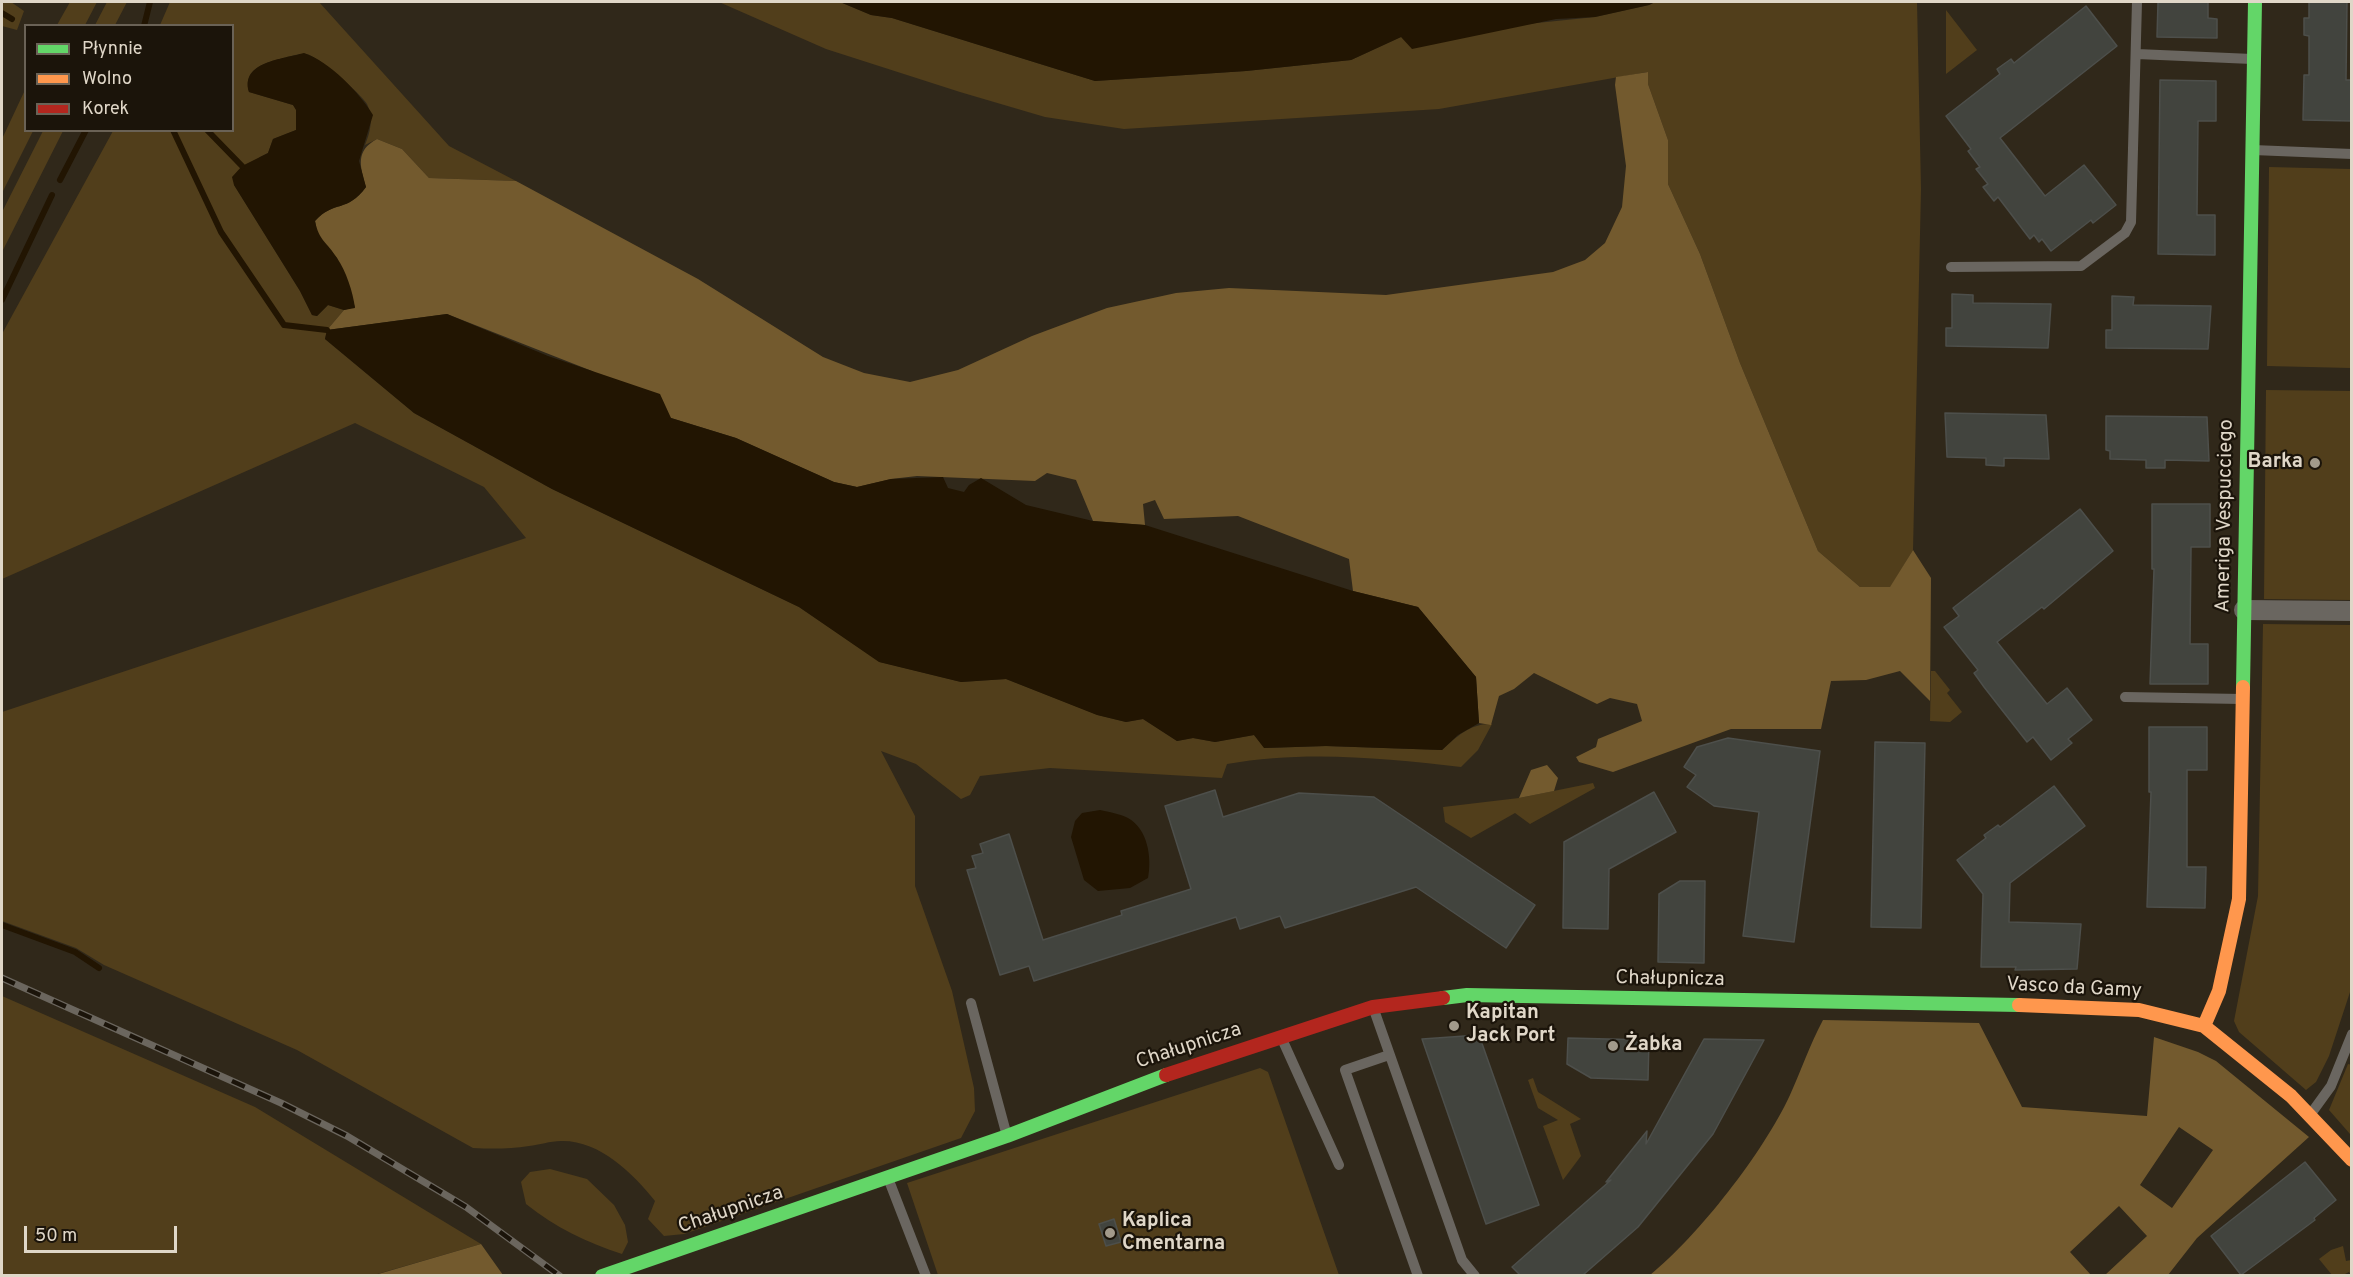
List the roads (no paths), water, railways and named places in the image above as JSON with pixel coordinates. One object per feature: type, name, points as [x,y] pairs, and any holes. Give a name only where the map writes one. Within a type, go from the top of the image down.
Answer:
[{"type":"street","name":"Ameriga Vespucciego","points":[[2204,1026],[2219,991],[2239,899],[2255,2]]},
{"type":"street","points":[[2244,610],[2352,611]]},
{"type":"street","name":"Chałupnicza","points":[[602,1275],[1007,1136],[1124,1089],[1373,1007],[1467,995],[1813,1001]]},
{"type":"street","name":"Vasco da Gamy","points":[[1813,1001],[2100,1007],[2139,1010],[2183,1019],[2204,1026],[2274,1082],[2310,1115],[2352,1160]]},
{"type":"lane","points":[[1950,267],[2081,266],[2125,233],[2132,222],[2137,2]]},
{"type":"lane","points":[[2137,54],[2253,58]]},
{"type":"lane","points":[[2253,150],[2352,154]]},
{"type":"lane","points":[[2125,697],[2242,699]]},
{"type":"lane","points":[[971,1003],[1007,1136]]},
{"type":"lane","points":[[1373,1007],[1462,1260],[1475,1275]]},
{"type":"lane","points":[[2310,1115],[2331,1086],[2352,1034]]},
{"type":"lane","points":[[1282,1038],[1339,1165]]},
{"type":"lane","points":[[1389,1055],[1345,1070],[1418,1275]]},
{"type":"lane","points":[[888,1177],[926,1275]]},
{"type":"waterway","points":[[144,24],[150,2]]},
{"type":"waterway","points":[[2,13],[12,19]]},
{"type":"waterway","points":[[60,180],[85,132]]},
{"type":"waterway","points":[[174,132],[221,232],[284,325],[327,330]]},
{"type":"waterway","points":[[209,132],[242,166]]},
{"type":"waterway","points":[[2,300],[52,195]]},
{"type":"waterway","points":[[2,925],[75,952],[99,968]]},
{"type":"railway","points":[[2,978],[281,1103],[347,1136],[466,1207],[560,1276]]},
{"type":"place","name":"Barka","points":[[2315,463]]},
{"type":"place","name":"Kapitan Jack Port","points":[[1454,1026]]},
{"type":"place","name":"Żabka","points":[[1613,1046]]},
{"type":"place","name":"Kaplica Cmentarna","points":[[1110,1233]]}]
